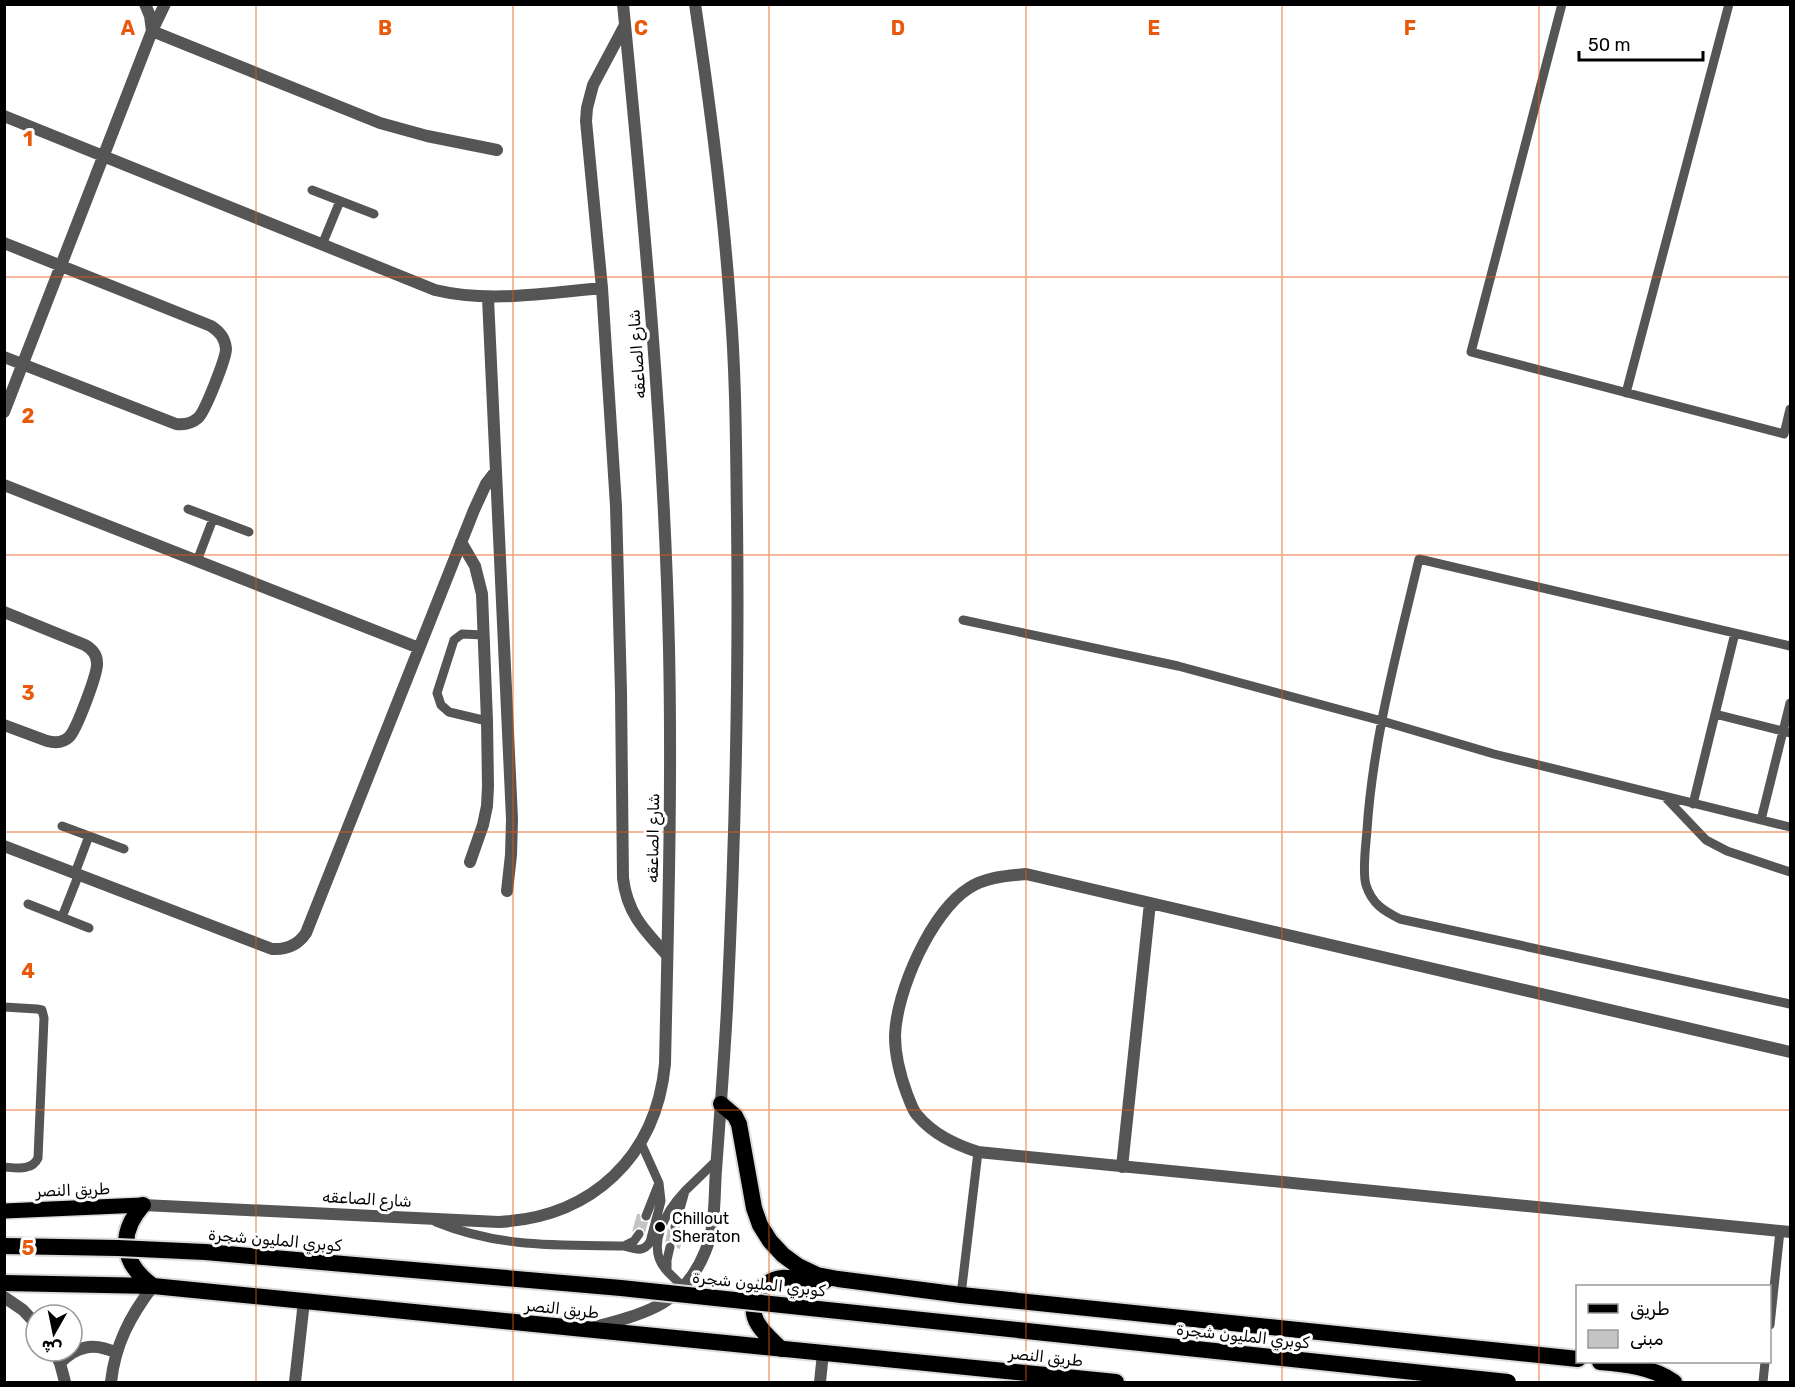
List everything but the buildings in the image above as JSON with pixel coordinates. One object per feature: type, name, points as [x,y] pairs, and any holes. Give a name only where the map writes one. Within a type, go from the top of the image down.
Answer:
[{"type":"highway","points":[[721,1104],[735,1116],[739,1124],[754,1208],[760,1225],[783,1255],[798,1266],[817,1275],[961,1294],[1576,1359]]},
{"type":"highway","points":[[143,1205],[134,1215],[128,1228],[127,1254],[132,1267],[141,1278],[153,1286]]},
{"type":"highway","name":"كوبري المليون شجرة","points":[[4,1246],[205,1252],[621,1288],[1508,1383]]},
{"type":"highway","points":[[781,1348],[764,1332],[755,1319],[754,1303],[761,1289],[766,1284],[780,1278],[816,1281],[838,1279]]},
{"type":"highway","name":"طريق النصر","points":[[4,1283],[153,1286],[1116,1383]]},
{"type":"highway","points":[[1607,1363],[1642,1368],[1666,1377],[1674,1383]]},
{"type":"main road","name":"طريق النصر","points":[[4,1211],[143,1205]]},
{"type":"street","points":[[145,4],[150,16],[152,31]]},
{"type":"street","points":[[4,412],[152,31],[165,4]]},
{"type":"street","name":"شارع الصاعقه","points":[[143,1205],[517,1221],[554,1212],[588,1196],[603,1185],[630,1159],[641,1143],[655,1113],[664,1081],[665,1064],[671,743],[664,527],[648,278],[623,4]]},
{"type":"street","points":[[585,1329],[648,1312],[661,1305],[683,1287],[699,1265],[710,1240],[714,1213],[730,943],[735,803],[738,569],[731,307],[710,100],[695,4]]},
{"type":"street","points":[[625,25],[597,75],[587,108],[586,134],[602,288],[616,506],[624,891],[631,911],[644,930],[667,955]]},
{"type":"street","points":[[152,31],[380,123],[427,136],[496,150]]},
{"type":"street","points":[[4,116],[435,290],[488,298],[602,288]]},
{"type":"street","points":[[4,243],[211,326],[225,340],[226,353],[203,411],[195,420],[183,424],[176,424],[4,357]]},
{"type":"street","points":[[488,298],[512,819],[512,855],[507,891]]},
{"type":"street","points":[[4,846],[272,949],[280,950],[296,944],[306,933],[461,542],[480,497],[496,471]]},
{"type":"street","points":[[4,485],[419,648]]},
{"type":"street","points":[[461,542],[479,578],[482,594],[487,721],[487,806],[478,844],[470,862]]},
{"type":"street","points":[[4,612],[85,645],[94,653],[98,665],[74,731],[66,740],[53,743],[4,724]]},
{"type":"street","points":[[1785,1232],[978,1152],[954,1144],[934,1131],[915,1113],[898,1071],[895,1035],[901,999],[910,971],[930,933],[954,900],[970,887],[996,877],[1026,874],[1791,1052]]},
{"type":"street","points":[[1122,1167],[1150,903]]},
{"type":"street","points":[[111,1383],[116,1353],[128,1322],[153,1286]]},
{"type":"street","points":[[4,1297],[24,1311]]},
{"type":"street","points":[[295,1383],[304,1301]]},
{"type":"street","points":[[84,1348],[96,1346],[116,1353]]},
{"type":"street","points":[[820,1383],[823,1353]]},
{"type":"street","points":[[60,1363],[65,1383]]},
{"type":"lane","points":[[1562,4],[1471,352],[1784,434],[1791,409]]},
{"type":"lane","points":[[1626,393],[1729,4]]},
{"type":"lane","points":[[312,190],[374,214]]},
{"type":"lane","points":[[322,245],[340,201]]},
{"type":"lane","points":[[188,509],[249,532]]},
{"type":"lane","points":[[197,561],[213,519]]},
{"type":"lane","points":[[1791,646],[1419,558],[1382,721],[1368,804],[1365,854],[1366,884],[1378,907],[1400,920],[1791,1004]]},
{"type":"lane","points":[[963,620],[1178,666],[1494,754],[1791,827]]},
{"type":"lane","points":[[1693,804],[1735,633]]},
{"type":"lane","points":[[484,635],[462,634],[454,640],[437,693],[441,705],[449,712],[487,721]]},
{"type":"lane","points":[[1761,820],[1787,732],[1791,703]]},
{"type":"lane","points":[[1715,714],[1787,732]]},
{"type":"lane","points":[[1665,796],[1706,840],[1727,851],[1791,872]]},
{"type":"lane","points":[[62,826],[124,849]]},
{"type":"lane","points":[[62,917],[89,836]]},
{"type":"lane","points":[[28,904],[89,928]]},
{"type":"lane","points":[[4,1007],[42,1010],[44,1018],[38,1158],[36,1164],[30,1167],[4,1167]]},
{"type":"lane","points":[[427,1218],[480,1237],[512,1243],[624,1246],[642,1250],[650,1242],[661,1201],[658,1183],[641,1143]]},
{"type":"lane","points":[[961,1294],[978,1152]]},
{"type":"lane","points":[[683,1287],[662,1266],[659,1256],[661,1227],[674,1202],[717,1160]]},
{"type":"lane","points":[[646,1216],[658,1183]]},
{"type":"lane","points":[[675,1227],[685,1191]]},
{"type":"lane","points":[[1771,1319],[1785,1232]]},
{"type":"lane","points":[[624,1246],[634,1241],[639,1234]]},
{"type":"lane","points":[[668,1271],[670,1247]]},
{"type":"lane","points":[[1763,1383],[1765,1363]]},
{"type":"place","name":"Chillout Sheraton","points":[[660,1227]]}]
